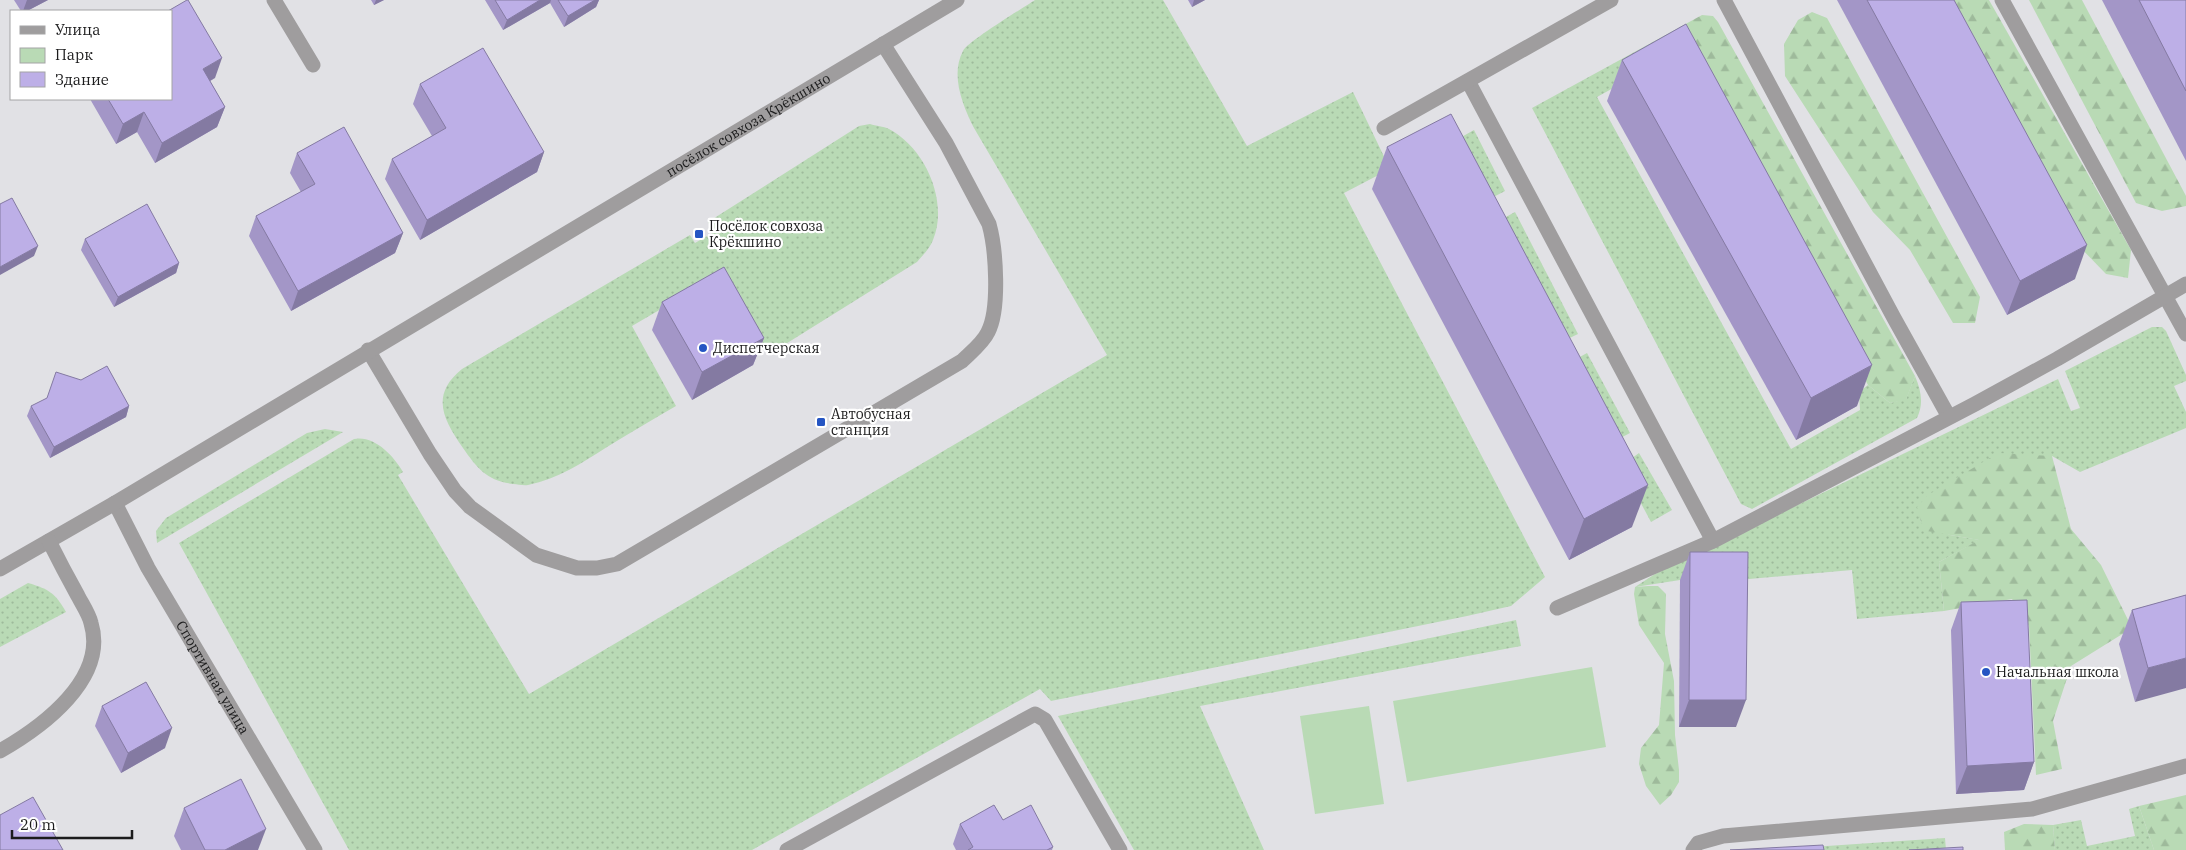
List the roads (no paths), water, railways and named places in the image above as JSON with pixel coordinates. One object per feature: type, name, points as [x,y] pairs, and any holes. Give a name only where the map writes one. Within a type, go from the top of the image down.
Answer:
[{"type":"street","points":[[274,0],[313,65]]},
{"type":"street","name":"посёлок совхоза Крёкшино","points":[[0,569],[115,503],[368,350],[957,0]]},
{"type":"street","points":[[1384,128],[1611,0]]},
{"type":"street","points":[[1724,0],[1949,417]]},
{"type":"street","points":[[2002,0],[2186,334]]},
{"type":"street","points":[[368,350],[430,454],[455,490],[470,507],[536,556],[577,568],[617,564],[962,361],[988,332],[996,282],[993,237],[989,224],[949,148],[883,44]]},
{"type":"street","points":[[1468,81],[1713,541]]},
{"type":"street","points":[[1557,608],[1713,541],[2057,359],[2186,284]]},
{"type":"street","name":"Спортивная улица","points":[[115,503],[148,568],[315,850]]},
{"type":"street","points":[[0,751],[36,727],[57,709],[82,682],[94,652],[91,622],[49,541]]},
{"type":"street","points":[[787,850],[1035,714],[1045,720],[1120,850]]},
{"type":"street","points":[[1693,850],[1698,843],[1723,836],[2032,809],[2186,766]]},
{"type":"place","name":"Посёлок совхоза Крёкшино","points":[[699,234]]},
{"type":"place","name":"Диспетчерская","points":[[703,348]]},
{"type":"place","name":"Автобусная станция","points":[[821,422]]},
{"type":"place","name":"Начальная школа","points":[[1986,672]]}]
